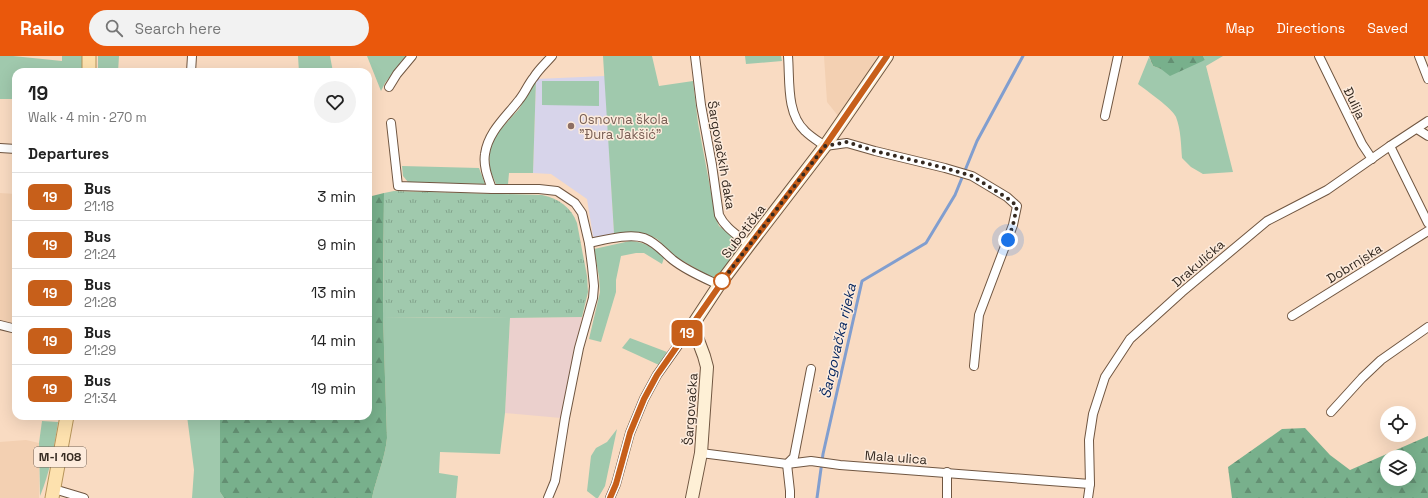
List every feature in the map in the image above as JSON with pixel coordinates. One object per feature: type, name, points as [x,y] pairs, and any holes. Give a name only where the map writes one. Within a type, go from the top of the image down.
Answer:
[{"type":"main road","points":[[88,68],[89,56]]},
{"type":"main road","name":"M-I 108","points":[[53,494],[66,420]]},
{"type":"street","points":[[191,68],[192,56]]},
{"type":"street","points":[[389,87],[397,74],[412,56]]},
{"type":"street","points":[[492,189],[484,162],[488,142],[493,132],[520,99],[532,78],[552,56]]},
{"type":"street","name":"Šargovačkih đaka","points":[[695,56],[701,105],[722,222],[749,245]]},
{"type":"street","points":[[788,56],[791,102],[795,114],[804,130],[825,146],[847,142],[875,151],[972,176],[1017,206],[1013,225],[979,315],[974,366]]},
{"type":"street","name":"Subotička","points":[[610,498],[616,484],[630,433],[644,399],[657,375],[719,285],[825,146],[887,56]]},
{"type":"street","points":[[1104,116],[1118,56]]},
{"type":"street","name":"Đulija","points":[[1319,56],[1362,144],[1372,159]]},
{"type":"street","points":[[1419,56],[1428,79]]},
{"type":"street","name":"Drakulićka","points":[[1088,498],[1090,484],[1089,440],[1093,414],[1105,377],[1130,339],[1182,292],[1260,226],[1275,216],[1327,190],[1428,121]]},
{"type":"street","points":[[391,123],[398,186],[539,189],[556,192],[574,204],[582,213],[589,243],[594,286],[593,298],[580,348],[565,418],[555,481],[548,498]]},
{"type":"street","points":[[1417,129],[1428,136]]},
{"type":"street","points":[[1390,146],[1428,223]]},
{"type":"street","points":[[0,148],[12,149]]},
{"type":"street","name":"Dobrnjska","points":[[1292,316],[1428,231]]},
{"type":"street","points":[[589,243],[620,237],[643,237],[659,246],[673,260],[691,272],[719,285]]},
{"type":"street","name":"Šargovačka","points":[[692,498],[701,453],[707,368],[695,332],[694,323]]},
{"type":"street","points":[[0,324],[12,328]]},
{"type":"street","points":[[1331,412],[1362,378],[1381,360],[1428,327]]},
{"type":"street","points":[[790,498],[786,464],[794,457],[811,370]]},
{"type":"street","name":"Mala ulica","points":[[701,453],[786,464],[811,461],[840,465],[1090,484]]},
{"type":"street","points":[[947,472],[947,498]]},
{"type":"street","points":[[53,494],[84,498]]},
{"type":"shaded area","points":[[824,56],[883,56],[839,117],[827,102]]},
{"type":"shaded area","name":"Osnovna škola \"Đura Jakšić\"","points":[[605,76],[614,233],[595,238],[593,236],[587,199],[551,174],[533,173],[536,79]]},
{"type":"shaded area","points":[[0,193],[12,194],[12,323],[0,320]]},
{"type":"shaded area","points":[[582,317],[561,418],[505,413],[510,318]]},
{"type":"shaded area","points":[[26,440],[39,443],[39,498],[0,498],[0,442]]},
{"type":"green space","points":[[0,56],[62,61],[62,56],[84,56],[84,68],[12,68],[12,99],[0,99]]},
{"type":"green space","points":[[98,56],[119,56],[118,68],[98,68]]},
{"type":"green space","points":[[298,56],[330,56],[332,68],[299,68]]},
{"type":"green space","points":[[367,56],[406,56],[385,83],[381,91]]},
{"type":"green space","points":[[603,56],[652,56],[659,86],[693,81],[698,123],[716,219],[719,226],[741,243],[716,280],[676,257],[657,239],[644,233],[614,233]]},
{"type":"green space","points":[[745,56],[781,56],[782,61],[746,64]]},
{"type":"green space","points":[[1149,56],[1203,56],[1205,60],[1170,76],[1161,69],[1153,66]]},
{"type":"green space","points":[[1203,56],[1223,56],[1206,66],[1233,172],[1203,174],[1191,167],[1182,158],[1180,132],[1174,113],[1165,104],[1138,84],[1149,57],[1153,66],[1161,69],[1205,60]]},
{"type":"green space","points":[[536,79],[533,173],[509,173],[508,184],[496,184],[490,170],[489,153],[494,137],[519,109]]},
{"type":"green space","points":[[542,81],[599,81],[599,106],[542,105]]},
{"type":"green space","points":[[402,166],[479,168],[485,184],[408,182],[403,176]]},
{"type":"green space","points":[[394,191],[542,195],[559,201],[568,208],[577,223],[587,276],[588,292],[582,317],[383,317],[384,193]]},
{"type":"green space","points":[[384,193],[383,317],[387,438],[372,498],[224,498],[220,492],[220,420],[372,420],[372,196]]},
{"type":"green space","points":[[630,241],[645,244],[653,248],[664,258],[662,264],[644,253],[621,256],[616,280],[616,292],[601,342],[589,339],[600,292],[594,249]]},
{"type":"green space","points":[[383,317],[510,318],[505,413],[500,454],[440,452],[439,473],[458,476],[456,498],[372,498],[387,438]]},
{"type":"green space","points":[[630,338],[667,352],[659,365],[622,348]]},
{"type":"green space","points":[[188,420],[220,420],[220,492],[224,498],[192,498],[194,470]]},
{"type":"green space","points":[[42,421],[58,422],[49,469],[40,496],[39,443]]},
{"type":"green space","points":[[1305,428],[1330,455],[1350,470],[1380,457],[1380,486],[1416,486],[1416,450],[1396,450],[1428,436],[1428,498],[1232,498],[1228,467],[1282,429]]},
{"type":"green space","points":[[617,429],[605,486],[598,498],[596,498],[587,491],[591,456],[596,448],[607,442]]},
{"type":"waterway","name":"Šargovačka rijeka","points":[[817,498],[823,454],[862,281],[926,243],[955,195],[977,141],[1023,56]]},
{"type":"bus line","name":"19","points":[[610,498],[616,484],[630,433],[644,399],[657,375],[719,285],[825,146],[887,56]]},
{"type":"place","name":"Osnovna škola \"Đura Jakšić\"","points":[[571,126]]},
{"type":"route","points":[[722,281],[719,285],[825,146],[847,142],[875,151],[972,176],[1017,206],[1008,240]]}]
